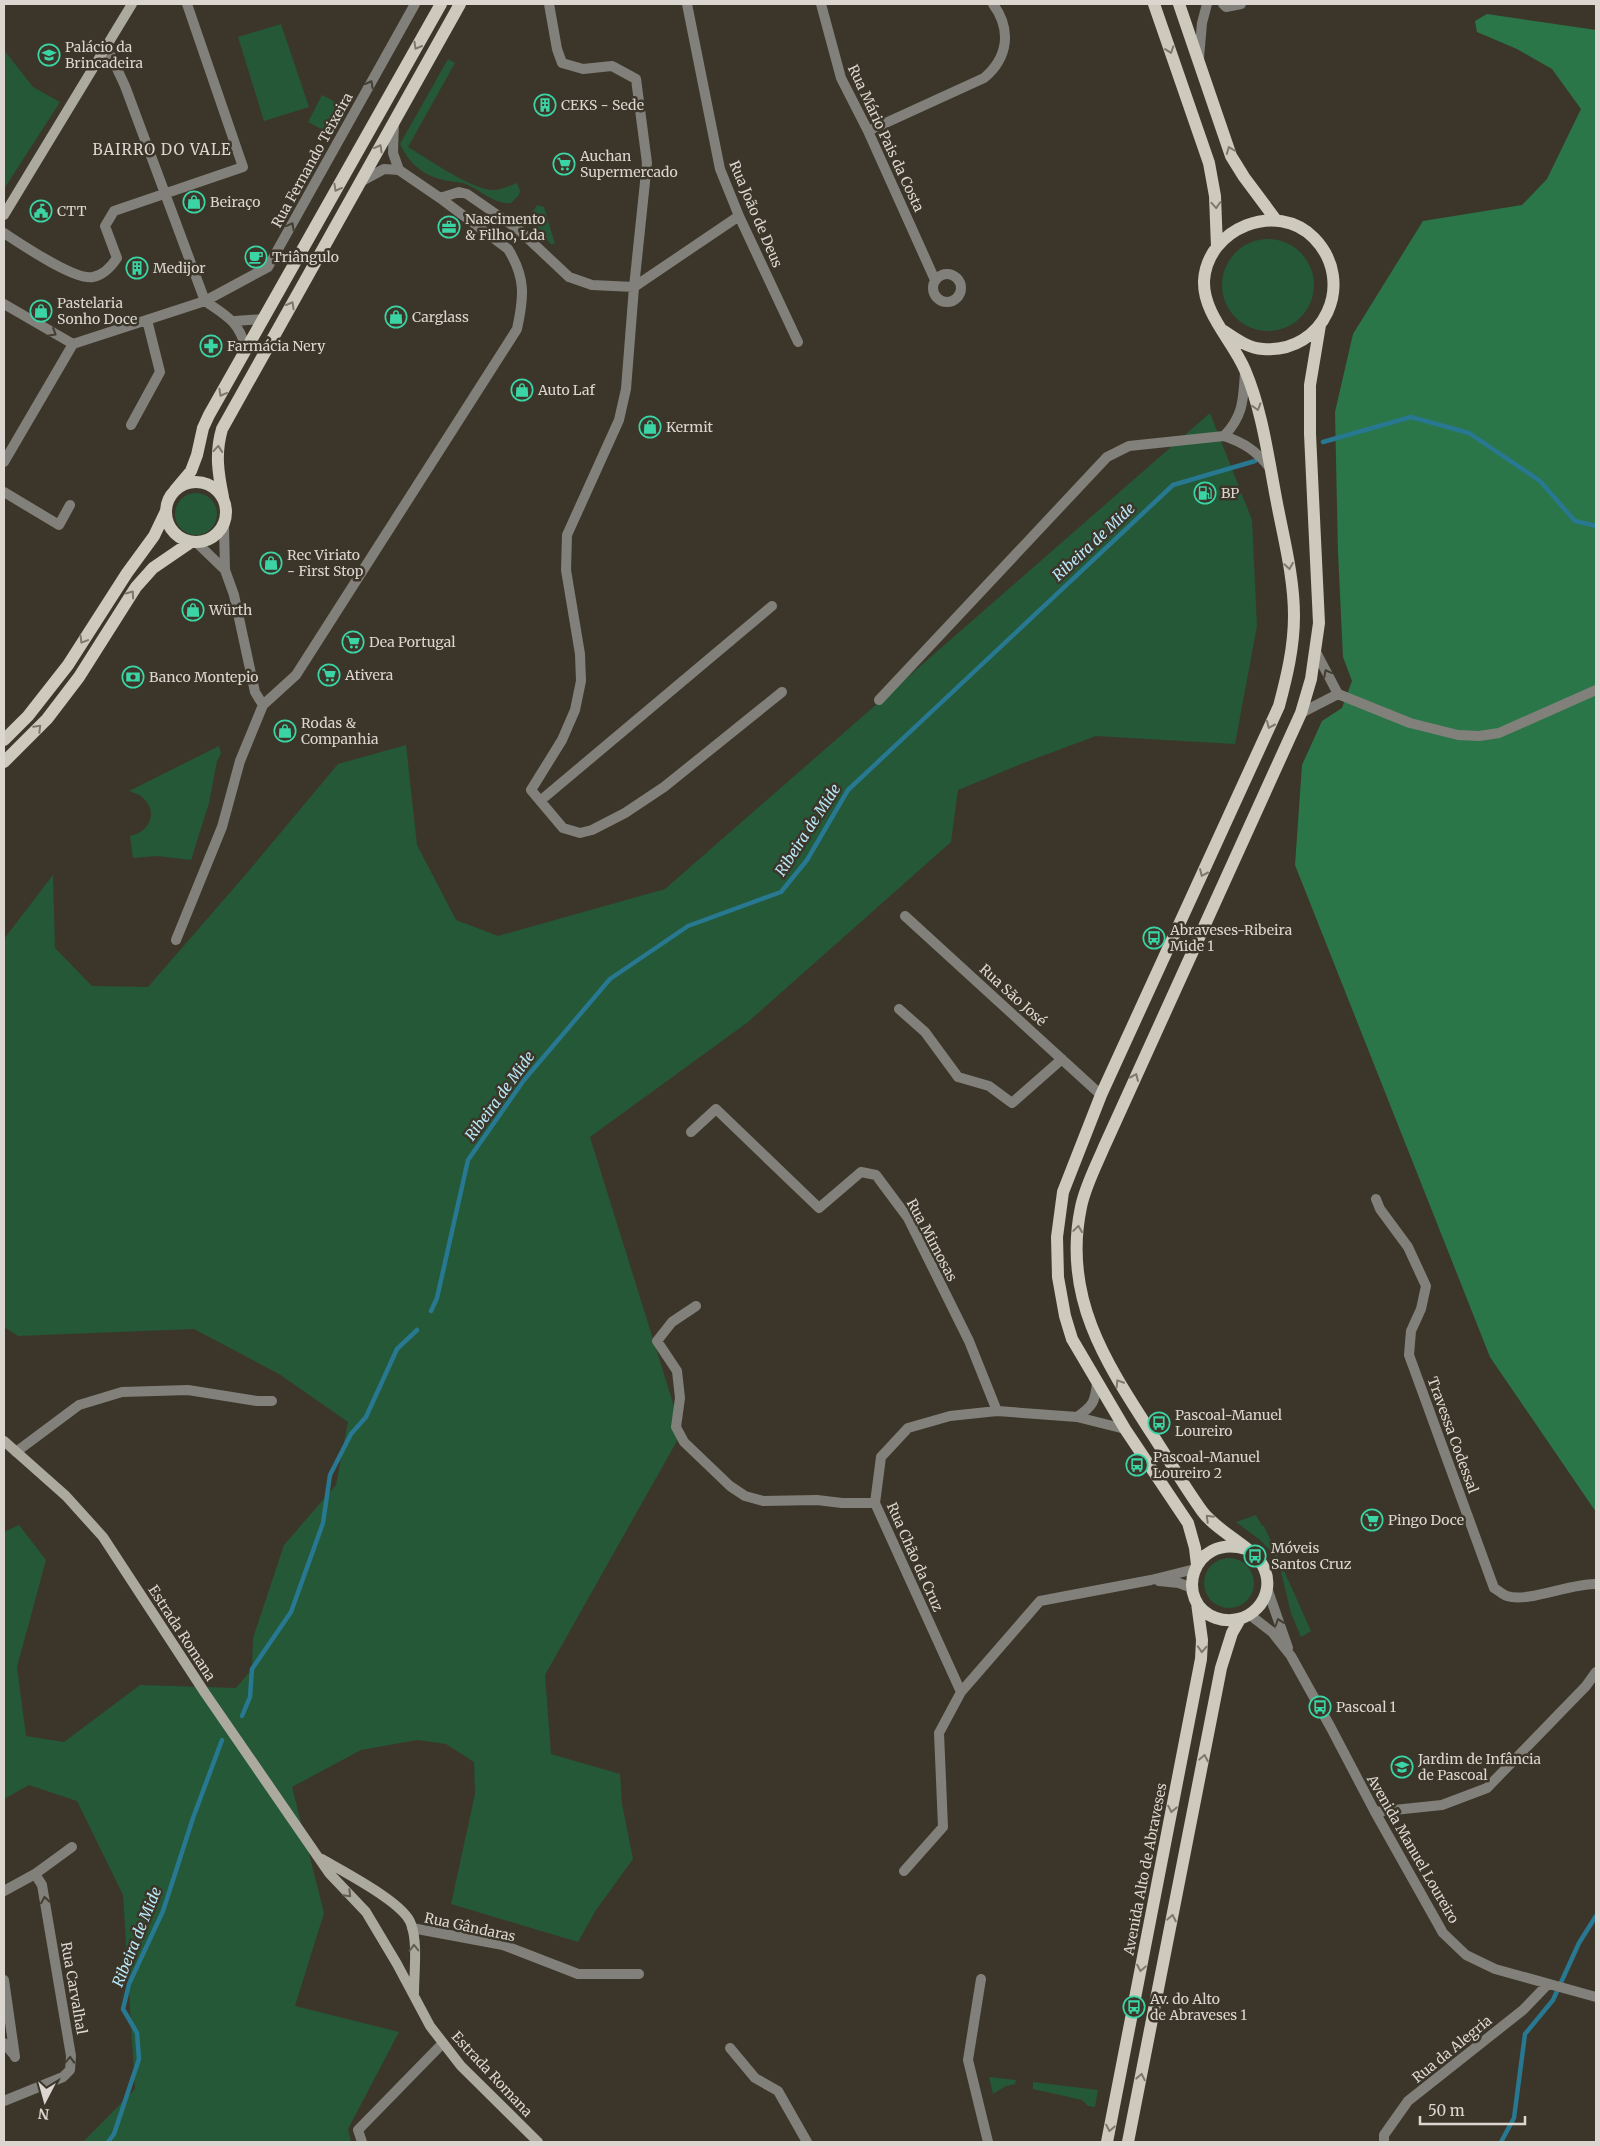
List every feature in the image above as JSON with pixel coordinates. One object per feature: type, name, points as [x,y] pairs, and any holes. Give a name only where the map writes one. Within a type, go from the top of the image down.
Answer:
[{"type":"main road","points":[[4,740],[28,716],[68,666],[117,588],[154,536],[166,511],[170,496],[191,471],[198,455],[203,428],[442,4]]},
{"type":"main road","points":[[4,762],[47,719],[79,677],[136,587],[153,568],[194,543],[209,540],[218,535],[224,526],[227,517],[227,507],[223,497],[217,459],[222,429],[460,4]]},
{"type":"main road","points":[[1154,4],[1209,163],[1215,196],[1217,247]]},
{"type":"main road","points":[[1179,4],[1231,156],[1276,220]]},
{"type":"main road","points":[[1196,1567],[1195,1548],[1188,1523],[1125,1429],[1072,1339],[1065,1316],[1058,1277],[1057,1237],[1063,1192],[1102,1095],[1278,706],[1292,658],[1294,615],[1290,569],[1260,418],[1245,370],[1224,331],[1213,316],[1206,299],[1204,281],[1208,263],[1217,247],[1233,231],[1253,222],[1276,220],[1297,226],[1313,237],[1326,252],[1333,270],[1334,290],[1330,309],[1320,325],[1304,340],[1284,348],[1262,349],[1242,343],[1224,331]]},
{"type":"main road","points":[[1128,2142],[1221,1668],[1232,1634],[1245,1617],[1262,1603],[1267,1588],[1267,1576],[1263,1565],[1255,1556],[1223,1532],[1202,1512],[1116,1379],[1092,1331],[1077,1267],[1077,1239],[1081,1206],[1104,1147],[1301,713],[1311,678],[1319,623],[1310,434],[1310,385],[1320,325]]},
{"type":"main road","points":[[176,490],[192,482],[201,482],[218,490],[223,497]]},
{"type":"main road","points":[[166,511],[170,528],[175,535],[194,543]]},
{"type":"main road","points":[[1245,1617],[1228,1621],[1215,1618],[1204,1611],[1196,1601],[1192,1588],[1192,1576],[1204,1556],[1213,1550],[1224,1546],[1246,1549]]},
{"type":"main road","name":"Avenida Alto de Abraveses","points":[[1107,2142],[1201,1659],[1202,1640],[1196,1601]]},
{"type":"street","points":[[4,215],[132,4]]},
{"type":"street","points":[[4,233],[76,276],[93,277],[110,269],[117,258],[105,226],[114,211],[243,167],[187,4]]},
{"type":"street","name":"Rua Fernando Teixeira","points":[[73,344],[205,301],[268,268],[415,4]]},
{"type":"street","points":[[549,4],[557,49],[562,63],[583,69],[612,66],[636,79],[647,163],[626,389],[619,420],[567,535],[566,570],[580,654],[581,680],[575,710],[562,740],[531,790],[563,828],[580,833],[592,830],[626,813],[664,787],[782,692]]},
{"type":"street","name":"Rua João de Deus","points":[[687,4],[720,168],[739,216],[798,342]]},
{"type":"street","name":"Rua Mário Pais da Costa","points":[[822,4],[841,78],[868,131],[936,280]]},
{"type":"street","points":[[868,131],[984,78],[991,72],[1001,58],[1006,40],[1003,22],[993,4]]},
{"type":"street","points":[[1199,62],[1202,23],[1207,4]]},
{"type":"street","points":[[1223,4],[1226,8],[1241,4]]},
{"type":"street","points":[[104,52],[111,56],[124,86],[205,301],[234,321],[244,338],[246,350]]},
{"type":"street","points":[[394,120],[393,153],[399,170]]},
{"type":"street","points":[[176,940],[222,827],[240,761],[263,705],[296,675],[517,329],[524,300],[520,273],[508,249],[399,170],[384,169],[360,182]]},
{"type":"street","points":[[440,198],[459,192],[475,199],[519,230],[569,277],[592,285],[634,287],[739,216]]},
{"type":"street","points":[[4,304],[73,344],[4,462]]},
{"type":"street","points":[[234,321],[264,319]]},
{"type":"street","points":[[131,425],[160,372],[147,320]]},
{"type":"street","points":[[1224,436],[1234,426],[1242,408],[1245,370]]},
{"type":"street","points":[[879,700],[1107,456],[1129,446],[1224,436],[1258,452],[1270,468]]},
{"type":"street","points":[[4,492],[59,525],[70,505]]},
{"type":"street","points":[[224,526],[225,570],[234,595],[255,692],[263,705]]},
{"type":"street","points":[[194,543],[225,570]]},
{"type":"street","points":[[540,801],[772,606]]},
{"type":"street","points":[[1316,652],[1338,694],[1410,723],[1458,734],[1478,736],[1499,733],[1596,690]]},
{"type":"street","points":[[1301,713],[1338,694]]},
{"type":"street","name":"Rua São José","points":[[905,916],[1102,1095]]},
{"type":"street","points":[[899,1009],[925,1032],[958,1077],[989,1086],[1012,1103],[1062,1059]]},
{"type":"street","name":"Rua Mimosas","points":[[692,1132],[716,1109],[819,1208],[862,1172],[876,1174],[908,1218],[968,1341],[997,1411]]},
{"type":"street","name":"Travessa Codessal","points":[[1376,1199],[1380,1209],[1408,1247],[1426,1286],[1421,1310],[1410,1331],[1409,1355],[1494,1588],[1508,1596],[1522,1597],[1584,1584],[1596,1584]]},
{"type":"street","points":[[696,1306],[672,1322],[657,1341],[677,1371],[680,1398],[676,1427],[684,1442],[730,1486],[745,1496],[763,1501],[817,1500],[842,1503],[875,1503]]},
{"type":"street","points":[[1077,1417],[1090,1408],[1096,1398],[1097,1383]]},
{"type":"street","points":[[16,1452],[79,1405],[122,1392],[188,1390],[258,1401],[272,1401]]},
{"type":"street","name":"Rua Chão da Cruz","points":[[961,1692],[875,1503],[881,1457],[908,1428],[950,1416],[997,1411],[1077,1417],[1125,1429]]},
{"type":"street","name":"Estrada Romana","points":[[4,1441],[66,1496],[103,1537],[205,1693],[318,1856],[339,1885],[366,1912],[430,2026],[461,2066],[538,2142]]},
{"type":"street","points":[[904,1871],[943,1827],[939,1733],[961,1692],[1040,1601],[1151,1580],[1196,1567]]},
{"type":"street","points":[[1151,1580],[1179,1583],[1192,1588]]},
{"type":"street","name":"Avenida Manuel Loureiro","points":[[1267,1588],[1291,1656]]},
{"type":"street","name":"Avenida Manuel Loureiro","points":[[1245,1617],[1272,1632],[1291,1656],[1443,1933],[1466,1955],[1495,1969],[1596,1997]]},
{"type":"street","points":[[1375,1812],[1442,1805],[1487,1788],[1574,1700],[1596,1672]]},
{"type":"street","points":[[4,1891],[34,1874],[72,1847]]},
{"type":"street","name":"Estrada Romana","points":[[318,1856],[393,1902],[411,1922],[414,1996]]},
{"type":"street","name":"Rua Carvalhal","points":[[4,2101],[63,2077],[70,2070],[72,2056],[42,1885],[34,1874]]},
{"type":"street","name":"Rua Gândaras","points":[[412,1928],[503,1945],[578,1974],[638,1974]]},
{"type":"street","points":[[981,1979],[968,2060],[988,2142]]},
{"type":"street","points":[[4,1980],[15,2057],[4,2043]]},
{"type":"street","name":"Rua da Alegria","points":[[1384,2142],[1384,2134],[1408,2101],[1523,2010],[1548,1984]]},
{"type":"street","points":[[362,2142],[358,2130],[443,2043]]},
{"type":"street","points":[[730,2048],[755,2078],[778,2091],[807,2142]]},
{"type":"green space","points":[[1487,14],[1596,30],[1596,1512],[1490,1357],[1295,865],[1302,765],[1322,721],[1342,708],[1352,681],[1343,657],[1338,552],[1335,412],[1353,334],[1423,221],[1522,205],[1547,179],[1581,109],[1552,69],[1517,49],[1477,32],[1475,21]]},
{"type":"green space","points":[[281,24],[309,107],[264,121],[238,37]]},
{"type":"green space","points":[[4,50],[33,87],[60,102],[4,189]]},
{"type":"green space","points":[[448,59],[455,63],[408,147],[460,178],[482,188],[497,190],[517,183],[520,191],[519,195],[511,203],[499,202],[466,184],[443,180],[429,175],[412,162],[400,144]]},
{"type":"green space","points":[[322,95],[343,106],[329,133],[308,122]]},
{"type":"green space","points":[[537,205],[544,207],[555,244],[551,244],[532,224],[532,213]]},
{"type":"green space","points":[[1268,239],[1286,242],[1301,252],[1311,267],[1314,285],[1311,303],[1301,318],[1286,328],[1268,331],[1250,328],[1235,318],[1225,303],[1222,285],[1225,267],[1235,252],[1250,242]]},
{"type":"green space","points":[[1210,413],[1252,520],[1257,626],[1235,744],[1096,736],[958,790],[951,842],[748,1022],[590,1137],[682,1432],[545,1675],[551,1754],[620,1774],[622,1804],[633,1859],[596,1910],[578,1942],[451,1904],[475,1794],[474,1762],[446,1744],[417,1740],[361,1750],[292,1787],[324,1913],[295,2006],[399,2032],[348,2129],[351,2142],[83,2142],[135,2089],[123,1895],[77,1801],[29,1785],[4,1799],[4,1532],[19,1525],[46,1560],[17,1667],[26,1736],[64,1742],[140,1685],[236,1688],[252,1669],[253,1638],[284,1545],[336,1485],[348,1422],[279,1374],[194,1329],[18,1336],[4,1327],[4,939],[53,875],[55,948],[92,986],[148,987],[338,764],[406,745],[417,845],[456,920],[498,936],[665,889]]},
{"type":"green space","points":[[196,493],[211,499],[217,514],[211,529],[196,535],[181,529],[175,514],[181,499]]},
{"type":"green space","points":[[219,746],[221,753],[217,761],[209,803],[191,860],[157,856],[133,858],[130,836],[137,834],[147,826],[151,816],[148,804],[143,798],[129,791]]},
{"type":"green space","points":[[1256,1515],[1262,1526],[1264,1526],[1311,1631],[1301,1637],[1291,1613],[1280,1568],[1274,1554],[1260,1540],[1236,1522]]},
{"type":"green space","points":[[1224,1558],[1234,1558],[1247,1565],[1254,1578],[1254,1588],[1247,1601],[1234,1608],[1224,1608],[1215,1604],[1208,1597],[1204,1588],[1204,1578],[1208,1569],[1215,1562]]},
{"type":"green space","points":[[989,2077],[1016,2080],[1015,2084],[1006,2086],[993,2094]]},
{"type":"green space","points":[[1033,2082],[1098,2090],[1095,2107],[1088,2106],[1082,2100],[1033,2089]]},
{"type":"waterway","name":"Ribeira de Mide","points":[[1323,442],[1411,417],[1469,433],[1540,481],[1575,521],[1596,526]]},
{"type":"waterway","name":"Ribeira de Mide","points":[[431,1311],[437,1298],[468,1160],[524,1080],[610,979],[688,926],[781,892],[807,860],[848,790],[1173,485],[1255,461]]},
{"type":"waterway","name":"Ribeira de Mide","points":[[242,1716],[250,1697],[252,1669],[291,1612],[323,1523],[330,1475],[351,1434],[366,1417],[397,1349],[417,1330]]},
{"type":"waterway","name":"Ribeira de Mide","points":[[108,2142],[114,2134],[139,2059],[137,2033],[123,2009],[129,1984],[163,1911],[193,1818],[222,1740]]},
{"type":"waterway","points":[[1501,2142],[1514,2118],[1525,2034],[1553,2000],[1579,1943],[1596,1916]]},
{"type":"place","name":"Palácio da Brincadeira","points":[[49,55]]},
{"type":"place","name":"CEKS - Sede","points":[[545,105]]},
{"type":"place","name":"Auchan Supermercado","points":[[564,164]]},
{"type":"place","name":"Beiraço","points":[[194,202]]},
{"type":"place","name":"CTT","points":[[41,211]]},
{"type":"place","name":"Nascimento & Filho, Lda","points":[[449,227]]},
{"type":"place","name":"Triângulo","points":[[256,257]]},
{"type":"place","name":"Medijor","points":[[137,268]]},
{"type":"place","name":"Pastelaria Sonho Doce","points":[[41,311]]},
{"type":"place","name":"Carglass","points":[[396,317]]},
{"type":"place","name":"Farmácia Nery","points":[[211,346]]},
{"type":"place","name":"Auto Laf","points":[[522,390]]},
{"type":"place","name":"Kermit","points":[[650,427]]},
{"type":"place","name":"BP","points":[[1205,493]]},
{"type":"place","name":"Rec Viriato - First Stop","points":[[271,563]]},
{"type":"place","name":"Würth","points":[[193,610]]},
{"type":"place","name":"Dea Portugal","points":[[353,642]]},
{"type":"place","name":"Ativera","points":[[329,675]]},
{"type":"place","name":"Banco Montepio","points":[[133,677]]},
{"type":"place","name":"Rodas & Companhia","points":[[285,731]]},
{"type":"place","name":"Abraveses-Ribeira Mide 1","points":[[1154,938]]},
{"type":"place","name":"Pascoal-Manuel Loureiro","points":[[1159,1423]]},
{"type":"place","name":"Pascoal-Manuel Loureiro 2","points":[[1137,1465]]},
{"type":"place","name":"Pingo Doce","points":[[1372,1520]]},
{"type":"place","name":"Móveis Santos Cruz","points":[[1255,1556]]},
{"type":"place","name":"Pascoal 1","points":[[1320,1707]]},
{"type":"place","name":"Jardim de Infância de Pascoal","points":[[1402,1767]]},
{"type":"place","name":"Av. do Alto de Abraveses 1","points":[[1134,2007]]},
{"type":"district","name":"BAIRRO DO VALE","points":[[162,150]]}]
